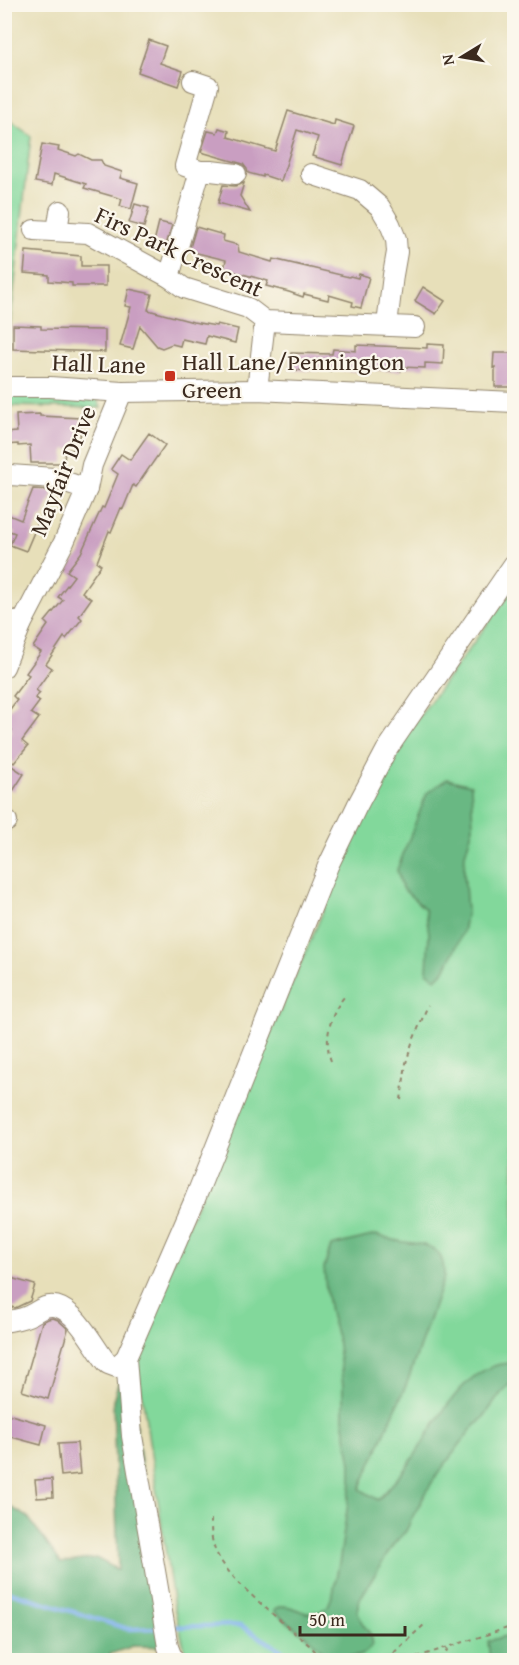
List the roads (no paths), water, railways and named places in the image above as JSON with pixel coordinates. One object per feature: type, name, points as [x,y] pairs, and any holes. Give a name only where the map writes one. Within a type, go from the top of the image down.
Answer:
[{"type":"street","points":[[192,81],[208,86],[185,166],[200,171],[236,174]]},
{"type":"street","points":[[169,278],[200,171]]},
{"type":"street","points":[[310,174],[360,190],[380,207],[390,224],[396,239],[397,252],[387,325]]},
{"type":"street","points":[[57,231],[60,211]]},
{"type":"street","name":"Firs Park Crescent","points":[[34,230],[88,233],[184,288],[248,308],[265,321],[415,327]]},
{"type":"street","name":"Firs Park Crescent","points":[[257,390],[265,321]]},
{"type":"street","name":"Hall Lane","points":[[4,387],[50,387],[123,392],[257,390],[514,402]]},
{"type":"street","name":"Mayfair Drive","points":[[4,667],[13,621],[64,542],[87,489],[92,465],[123,392]]},
{"type":"street","points":[[4,477],[10,475],[54,478],[87,489]]},
{"type":"street","points":[[4,1322],[31,1315],[46,1306],[58,1306],[75,1317],[108,1364],[116,1367],[126,1358],[193,1204],[328,866],[357,806],[386,751],[514,564]]},
{"type":"street","points":[[126,1358],[132,1436],[165,1628],[173,1660]]},
{"type":"waterway","points":[[4,1590],[128,1629],[161,1628]]},
{"type":"waterway","points":[[169,1627],[240,1625],[297,1660]]},
{"type":"place","name":"Hall Lane/Pennington Green","points":[[170,376]]}]
